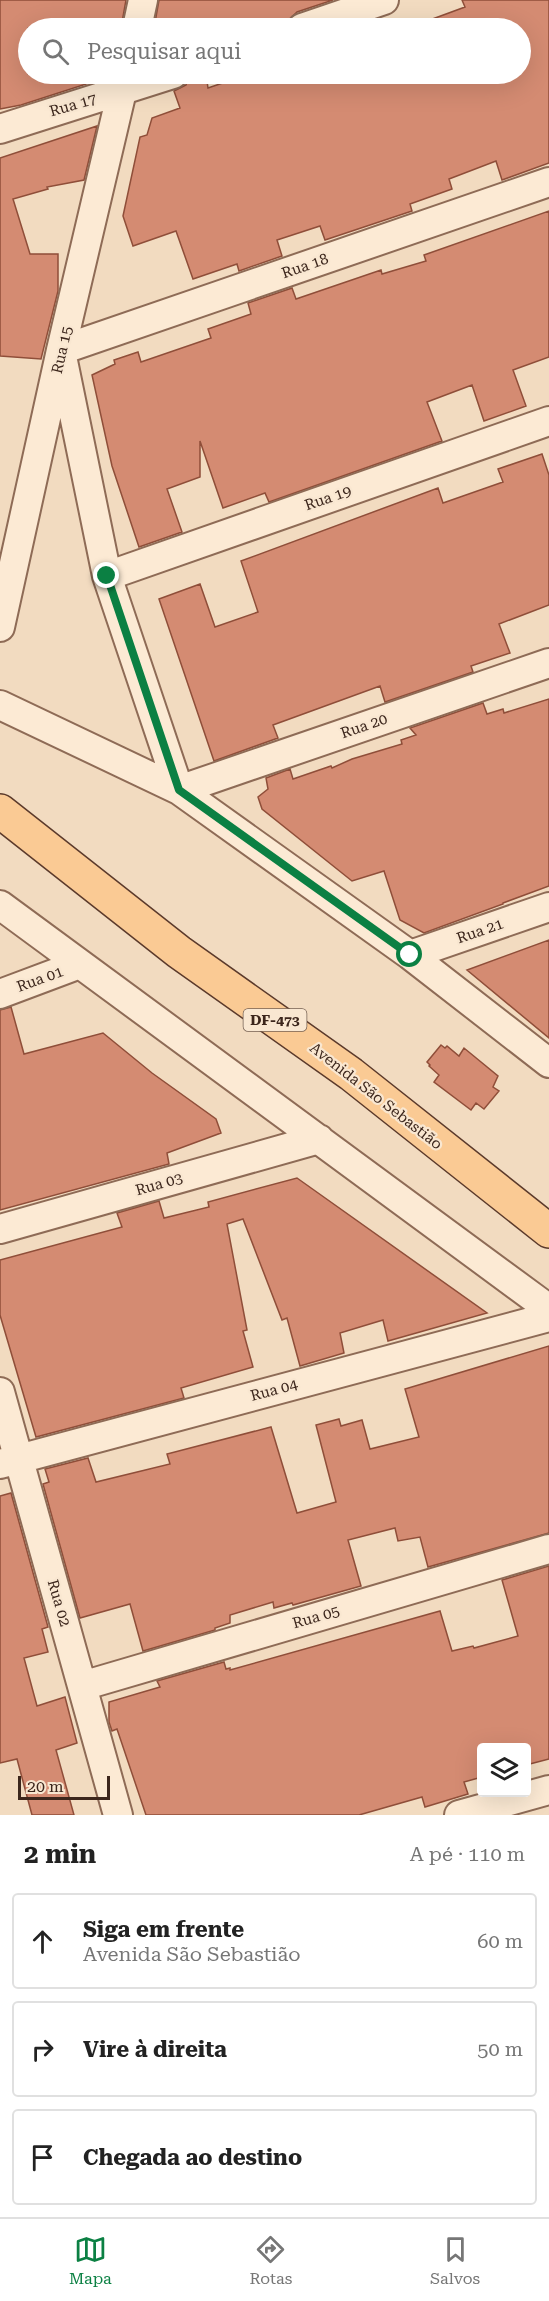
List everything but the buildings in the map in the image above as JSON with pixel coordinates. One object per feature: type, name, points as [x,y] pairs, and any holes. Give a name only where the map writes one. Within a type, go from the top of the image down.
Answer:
[{"type":"main road","name":"Avenida São Sebastião","points":[[0,811],[179,952],[351,1074],[549,1231]]},
{"type":"street","points":[[139,18],[143,0]]},
{"type":"street","points":[[331,18],[384,0]]},
{"type":"street","name":"Rua 17","points":[[0,129],[119,84]]},
{"type":"street","name":"Rua 15","points":[[0,627],[61,350],[124,84]]},
{"type":"street","name":"Rua 18","points":[[61,350],[549,182]]},
{"type":"street","points":[[61,350],[107,576],[179,790]]},
{"type":"street","name":"Rua 19","points":[[107,576],[549,421]]},
{"type":"street","name":"Rua 20","points":[[179,790],[549,663]]},
{"type":"street","points":[[0,705],[179,790],[410,955],[549,1064]]},
{"type":"street","points":[[0,905],[549,1309]]},
{"type":"street","name":"Rua 21","points":[[410,955],[549,907]]},
{"type":"street","name":"Rua 01","points":[[0,994],[80,964]]},
{"type":"street","name":"Rua 03","points":[[0,1229],[319,1139]]},
{"type":"street","name":"Rua 04","points":[[9,1461],[549,1317]]},
{"type":"street","name":"Rua 02","points":[[0,1392],[9,1461],[82,1686],[118,1815]]},
{"type":"street","name":"Rua 05","points":[[82,1686],[549,1549]]},
{"type":"street","points":[[459,1815],[549,1790]]},
{"type":"route","points":[[107,576],[179,790],[410,955]]}]
